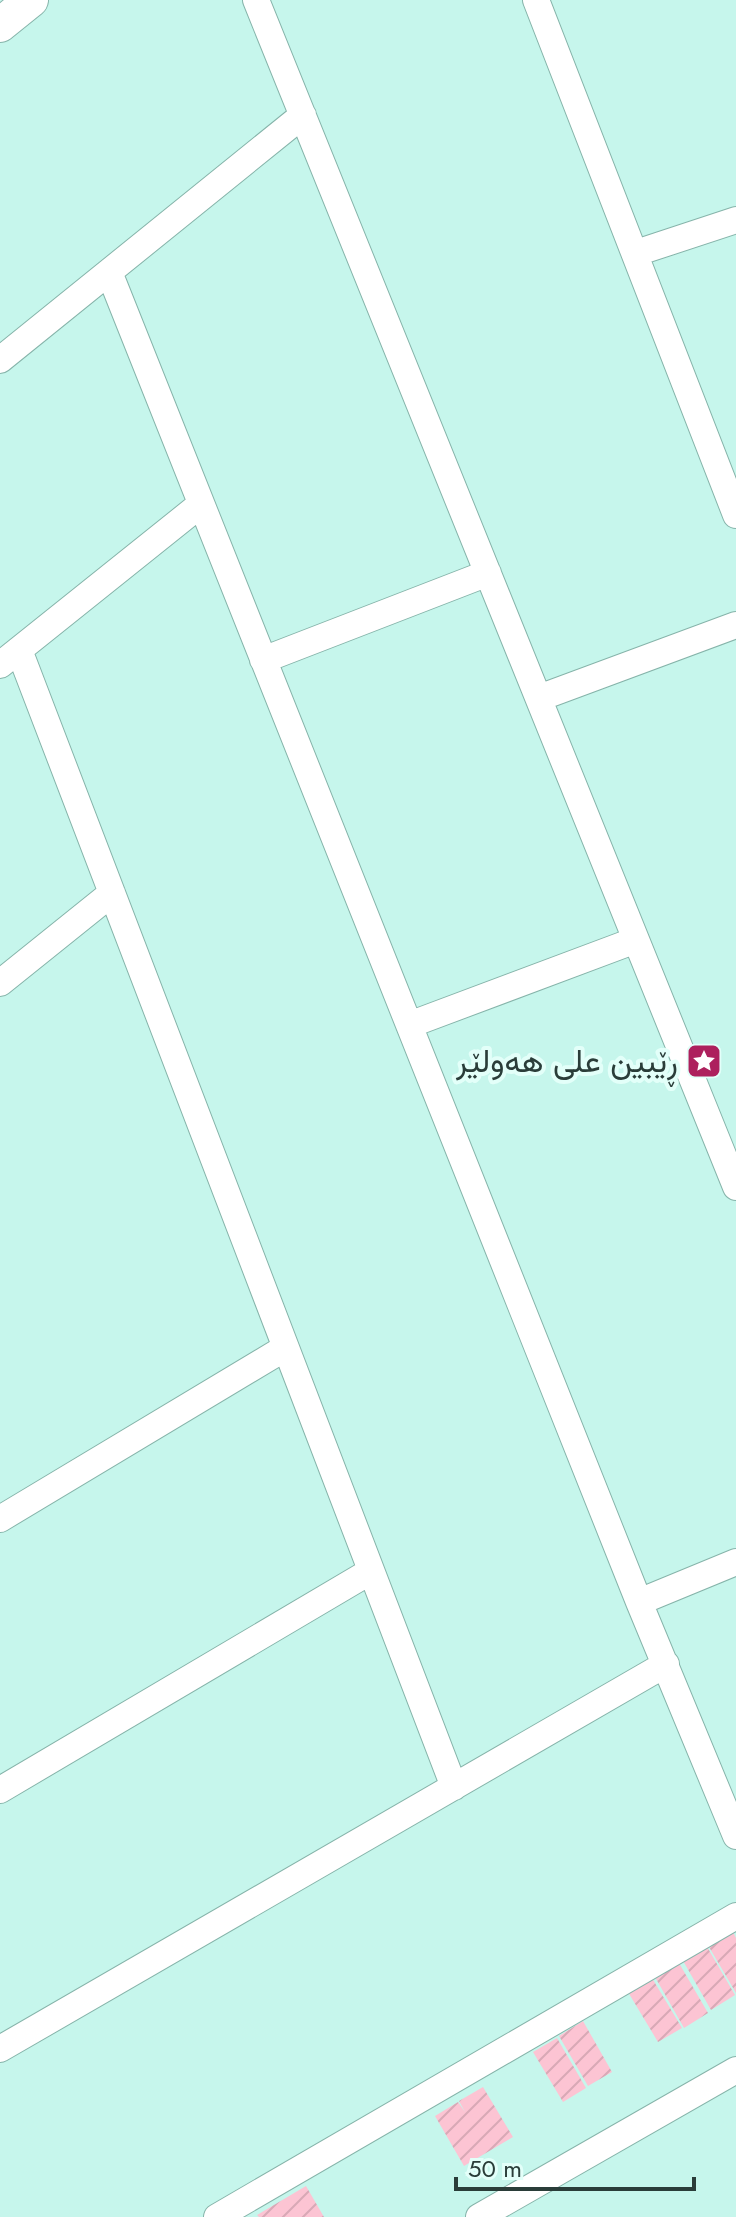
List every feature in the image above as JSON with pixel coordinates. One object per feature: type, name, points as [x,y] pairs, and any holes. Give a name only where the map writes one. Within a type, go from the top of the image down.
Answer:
[{"type":"street","points":[[0,25],[31,0]]},
{"type":"street","points":[[256,0],[736,1187]]},
{"type":"street","points":[[536,0],[736,515]]},
{"type":"street","points":[[0,360],[303,115]]},
{"type":"street","points":[[636,253],[736,220]]},
{"type":"street","points":[[109,272],[639,1602],[736,1836]]},
{"type":"street","points":[[201,504],[9,657],[112,893],[454,1787]]},
{"type":"street","points":[[263,660],[488,573]]},
{"type":"street","points":[[539,698],[736,625]]},
{"type":"street","points":[[0,983],[112,893]]},
{"type":"street","points":[[409,1025],[636,940]]},
{"type":"street","points":[[0,1519],[285,1348]]},
{"type":"street","points":[[639,1602],[736,1562]]},
{"type":"street","points":[[0,1790],[371,1571]]},
{"type":"street","points":[[0,2049],[666,1664]]},
{"type":"street","points":[[217,2217],[736,1916]]},
{"type":"street","points":[[479,2217],[736,2070]]},
{"type":"shaded area","points":[[733,1932],[736,1938],[736,1993],[709,1947]]},
{"type":"shaded area","points":[[706,1945],[735,1995],[711,2010],[682,1959]]},
{"type":"shaded area","points":[[679,1963],[708,2013],[684,2028],[655,1977]]},
{"type":"shaded area","points":[[652,1978],[682,2028],[658,2042],[628,1992]]},
{"type":"shaded area","points":[[583,2021],[612,2072],[588,2086],[559,2036]]},
{"type":"shaded area","points":[[557,2038],[586,2088],[563,2102],[533,2052]]},
{"type":"shaded area","points":[[483,2087],[513,2137],[464,2166],[435,2116],[458,2102],[465,2112],[459,2101]]},
{"type":"shaded area","points":[[306,2186],[324,2217],[257,2215]]},
{"type":"place","name":"ڕێبین علی هەولێر","points":[[704,1061]]}]
